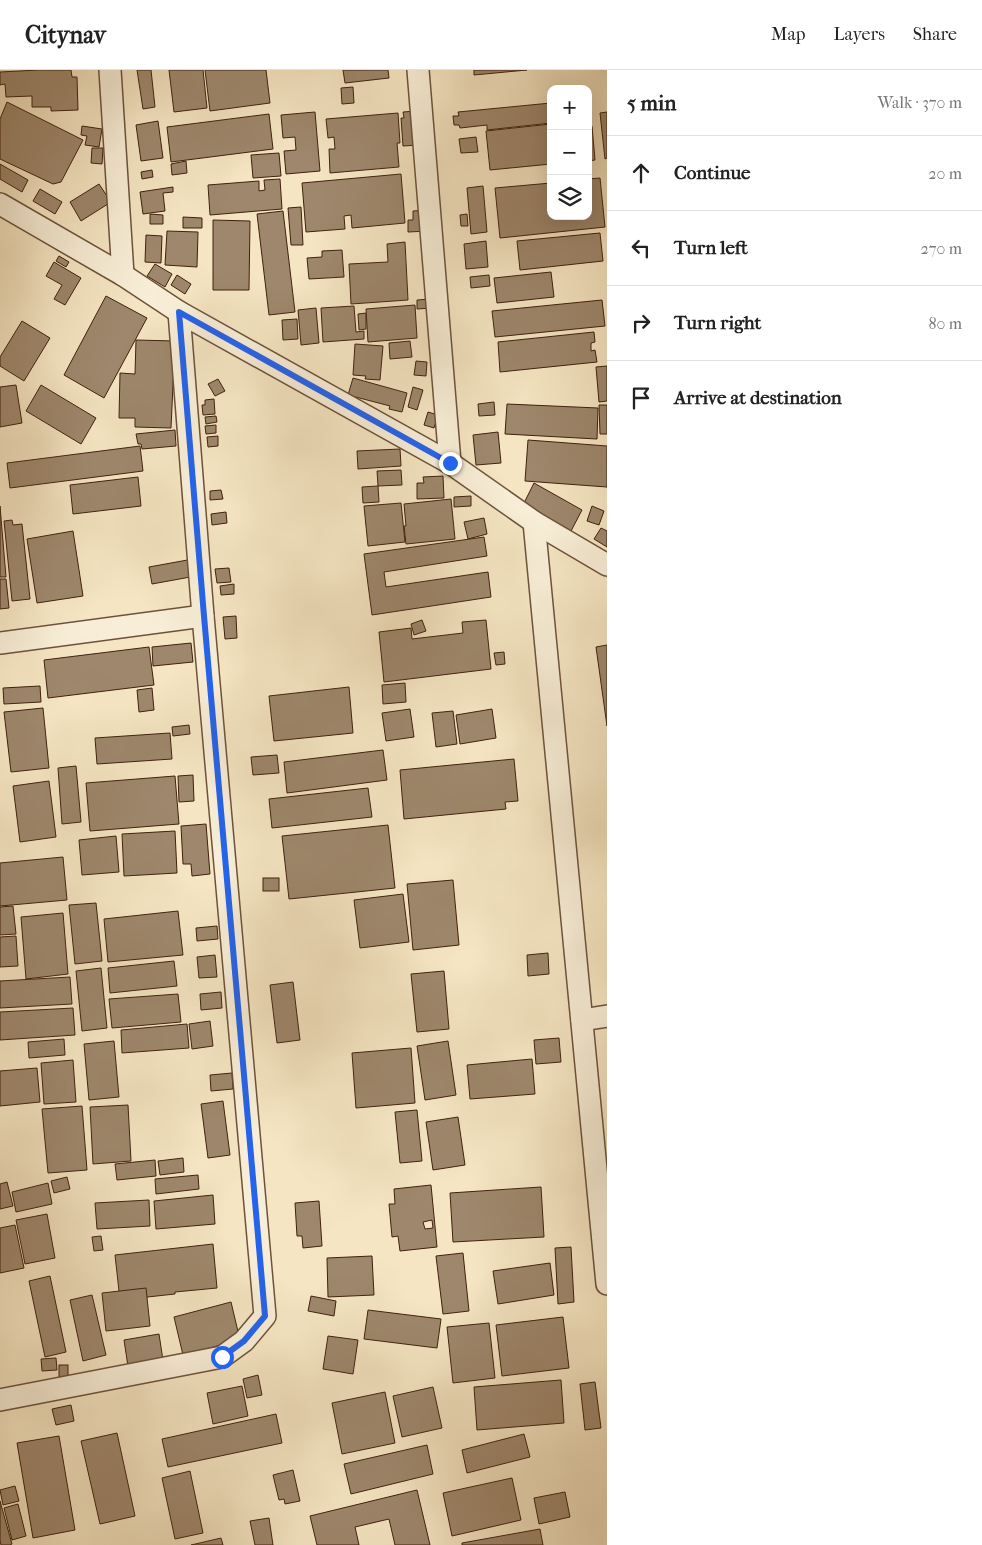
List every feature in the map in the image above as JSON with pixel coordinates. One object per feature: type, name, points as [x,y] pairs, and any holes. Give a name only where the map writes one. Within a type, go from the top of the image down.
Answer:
[{"type":"street","points":[[110,70],[123,275]]},
{"type":"street","points":[[418,70],[450,463]]},
{"type":"street","points":[[0,204],[123,275],[179,312],[450,463],[534,522],[607,565]]},
{"type":"street","points":[[0,1400],[222,1357],[244,1341],[265,1316],[179,312]]},
{"type":"street","points":[[534,522],[607,1284]]},
{"type":"street","points":[[0,643],[204,616]]},
{"type":"street","points":[[582,1020],[607,1016]]},
{"type":"building","points":[[71,70],[72,77],[77,77],[78,110],[51,111],[51,107],[32,107],[32,96],[6,97],[5,84],[0,85],[0,72]]},
{"type":"building","points":[[137,70],[151,70],[155,107],[143,109]]},
{"type":"building","points":[[169,70],[203,70],[207,108],[174,112]]},
{"type":"building","points":[[205,70],[266,70],[270,103],[210,111]]},
{"type":"building","points":[[343,70],[388,70],[389,78],[345,83]]},
{"type":"building","points":[[474,70],[527,70],[474,75]]},
{"type":"building","points":[[353,87],[354,103],[342,104],[341,88]]},
{"type":"building","points":[[7,102],[83,140],[61,182],[53,184],[0,159],[0,119]]},
{"type":"building","points":[[547,103],[547,123],[487,130],[487,125],[460,128],[459,125],[454,125],[453,116],[459,116],[458,112]]},
{"type":"building","points":[[416,111],[419,145],[403,146],[401,118],[404,118],[403,112]]},
{"type":"building","points":[[315,112],[320,171],[286,174],[284,151],[296,150],[295,137],[283,138],[281,115]]},
{"type":"building","points":[[607,112],[607,158],[605,159],[600,113]]},
{"type":"building","points":[[398,113],[400,143],[397,143],[399,167],[330,173],[329,149],[335,149],[334,137],[328,138],[326,119]]},
{"type":"building","points":[[269,114],[273,149],[171,162],[167,127]]},
{"type":"building","points":[[158,121],[163,158],[141,161],[136,125]]},
{"type":"building","points":[[547,124],[547,164],[490,170],[486,131]]},
{"type":"building","points":[[82,126],[102,129],[99,147],[85,145],[87,136],[81,135]]},
{"type":"building","points":[[592,126],[595,160],[592,160]]},
{"type":"building","points":[[476,137],[478,152],[461,153],[459,139]]},
{"type":"building","points":[[92,148],[103,148],[102,164],[91,163]]},
{"type":"building","points":[[279,153],[281,176],[253,178],[251,155]]},
{"type":"building","points":[[186,161],[187,173],[172,175],[171,164]]},
{"type":"building","points":[[0,164],[28,180],[22,192],[0,179]]},
{"type":"building","points":[[152,170],[153,177],[142,179],[141,172]]},
{"type":"building","points":[[401,174],[405,223],[352,228],[351,215],[344,216],[345,229],[306,232],[302,183]]},
{"type":"building","points":[[600,178],[605,227],[500,238],[495,188],[547,183],[547,220],[592,220],[592,179]]},
{"type":"building","points":[[280,179],[282,209],[210,215],[208,185],[259,181],[259,191],[265,190],[264,180]]},
{"type":"building","points":[[99,184],[111,202],[81,221],[70,202]]},
{"type":"building","points":[[483,186],[487,232],[471,234],[467,188]]},
{"type":"building","points":[[173,187],[173,192],[163,193],[165,211],[143,214],[140,192]]},
{"type":"building","points":[[40,189],[62,202],[55,214],[33,201]]},
{"type":"building","points":[[301,207],[303,245],[291,245],[288,208]]},
{"type":"building","points":[[428,210],[429,231],[408,232],[408,220],[413,220],[413,211]]},
{"type":"building","points":[[283,211],[295,312],[269,315],[257,214]]},
{"type":"building","points":[[150,214],[163,215],[163,224],[150,224]]},
{"type":"building","points":[[467,214],[468,226],[461,226],[460,215]]},
{"type":"building","points":[[183,217],[202,218],[202,228],[183,228]]},
{"type":"building","points":[[213,220],[250,221],[249,290],[213,290]]},
{"type":"building","points":[[167,231],[198,232],[197,267],[165,265]]},
{"type":"building","points":[[600,233],[603,261],[520,270],[517,241]]},
{"type":"building","points":[[146,235],[162,236],[161,263],[145,262]]},
{"type":"building","points":[[486,241],[488,267],[466,269],[464,244]]},
{"type":"building","points":[[405,242],[408,300],[351,304],[349,264],[388,262],[387,244]]},
{"type":"building","points":[[342,250],[344,277],[309,279],[307,258],[322,257],[322,251]]},
{"type":"building","points":[[59,256],[69,262],[66,267],[56,261]]},
{"type":"building","points":[[54,262],[81,278],[65,305],[54,299],[62,285],[46,276]]},
{"type":"building","points":[[155,264],[172,274],[165,287],[147,276]]},
{"type":"building","points":[[551,272],[554,297],[497,303],[494,278]]},
{"type":"building","points":[[177,275],[191,284],[185,294],[171,285]]},
{"type":"building","points":[[489,275],[490,286],[471,288],[470,277]]},
{"type":"building","points":[[106,296],[147,318],[104,398],[64,375]]},
{"type":"building","points":[[431,299],[432,308],[417,309],[417,300]]},
{"type":"building","points":[[602,300],[605,326],[495,337],[492,311]]},
{"type":"building","points":[[415,305],[417,338],[368,342],[366,309]]},
{"type":"building","points":[[354,306],[356,332],[364,331],[364,339],[323,342],[321,308]]},
{"type":"building","points":[[316,308],[319,343],[301,345],[298,310]]},
{"type":"building","points":[[366,313],[366,329],[359,330],[358,314]]},
{"type":"building","points":[[297,319],[298,339],[283,340],[282,320]]},
{"type":"building","points":[[22,321],[50,338],[24,381],[0,366],[0,357]]},
{"type":"building","points":[[594,332],[595,342],[591,343],[591,351],[595,350],[597,362],[500,372],[498,342]]},
{"type":"building","points":[[136,340],[175,341],[171,428],[135,427],[135,418],[119,418],[120,373],[135,374]]},
{"type":"building","points":[[410,341],[412,357],[390,359],[389,343]]},
{"type":"building","points":[[355,344],[383,346],[380,380],[365,379],[366,376],[353,375]]},
{"type":"building","points":[[416,361],[427,362],[426,376],[414,375]]},
{"type":"building","points":[[607,366],[607,401],[599,402],[596,367]]},
{"type":"building","points":[[353,378],[407,393],[402,412],[389,409],[390,406],[348,395]]},
{"type":"building","points":[[218,379],[225,391],[215,396],[208,384]]},
{"type":"building","points":[[16,385],[22,423],[0,427],[0,387]]},
{"type":"building","points":[[41,385],[96,418],[81,444],[26,411]]},
{"type":"building","points":[[413,387],[423,390],[417,410],[408,407]]},
{"type":"building","points":[[214,399],[215,414],[203,415],[202,405],[205,405],[205,400]]},
{"type":"building","points":[[494,402],[495,415],[479,416],[478,404]]},
{"type":"building","points":[[507,404],[598,408],[597,439],[505,434]]},
{"type":"building","points":[[599,405],[607,405],[607,434],[600,434]]},
{"type":"building","points":[[428,412],[438,415],[434,428],[424,425]]},
{"type":"building","points":[[216,416],[217,422],[206,424],[205,417]]},
{"type":"building","points":[[216,425],[216,433],[206,434],[205,426]]},
{"type":"building","points":[[175,430],[176,446],[142,449],[141,444],[138,444],[136,434]]},
{"type":"building","points":[[498,432],[501,463],[476,465],[473,435]]},
{"type":"building","points":[[218,436],[218,446],[208,447],[207,437]]},
{"type":"building","points":[[528,440],[607,446],[607,487],[525,481]]},
{"type":"building","points":[[140,446],[143,471],[10,488],[7,463]]},
{"type":"building","points":[[400,449],[401,466],[358,469],[357,451]]},
{"type":"building","points":[[401,470],[402,485],[378,486],[377,471]]},
{"type":"building","points":[[443,476],[444,498],[417,499],[417,483],[424,483],[423,477]]},
{"type":"building","points":[[138,477],[141,506],[73,514],[70,485]]},
{"type":"building","points":[[534,483],[582,510],[571,531],[523,505]]},
{"type":"building","points":[[378,486],[379,502],[363,503],[362,487]]},
{"type":"building","points":[[221,490],[223,499],[210,500],[210,491]]},
{"type":"building","points":[[471,496],[471,506],[454,507],[454,497]]},
{"type":"building","points":[[451,499],[455,539],[406,544],[404,504]]},
{"type":"building","points":[[401,503],[405,542],[368,546],[364,506]]},
{"type":"building","points":[[0,506],[6,577],[0,577]]},
{"type":"building","points":[[592,506],[604,511],[599,525],[587,521]]},
{"type":"building","points":[[226,512],[227,523],[212,525],[211,514]]},
{"type":"building","points":[[484,518],[487,534],[468,539],[464,522]]},
{"type":"building","points":[[12,520],[13,525],[22,524],[30,599],[12,601],[4,521]]},
{"type":"building","points":[[601,528],[607,531],[607,547],[594,539]]},
{"type":"building","points":[[73,531],[83,596],[37,603],[27,539]]},
{"type":"building","points":[[484,537],[487,556],[384,572],[386,587],[488,572],[491,597],[372,615],[364,554]]},
{"type":"building","points":[[193,559],[196,576],[152,584],[149,567]]},
{"type":"building","points":[[229,568],[231,582],[217,583],[215,569]]},
{"type":"building","points":[[0,579],[6,579],[9,608],[0,609]]},
{"type":"building","points":[[234,584],[234,594],[221,595],[220,586]]},
{"type":"building","points":[[236,616],[237,638],[225,639],[223,617]]},
{"type":"building","points":[[422,620],[426,631],[414,635],[411,624]]},
{"type":"building","points":[[486,620],[491,669],[384,682],[379,632],[411,628],[412,639],[463,633],[462,622]]},
{"type":"building","points":[[191,643],[193,662],[153,666],[152,647]]},
{"type":"building","points":[[607,645],[607,726],[596,647]]},
{"type":"building","points":[[149,647],[154,685],[48,698],[44,660]]},
{"type":"building","points":[[504,652],[505,664],[496,665],[494,653]]},
{"type":"building","points":[[405,683],[406,702],[383,704],[382,685]]},
{"type":"building","points":[[40,686],[41,702],[4,704],[3,688]]},
{"type":"building","points":[[349,687],[353,733],[274,741],[269,696]]},
{"type":"building","points":[[152,688],[154,710],[139,712],[137,690]]},
{"type":"building","points":[[43,708],[49,768],[11,772],[4,712]]},
{"type":"building","points":[[410,709],[414,737],[386,741],[382,713]]},
{"type":"building","points":[[492,709],[496,738],[460,744],[456,715]]},
{"type":"building","points":[[453,711],[457,744],[436,747],[432,713]]},
{"type":"building","points":[[189,725],[190,734],[173,736],[172,727]]},
{"type":"building","points":[[170,733],[172,759],[97,764],[95,738]]},
{"type":"building","points":[[383,750],[387,780],[287,793],[284,762]]},
{"type":"building","points":[[277,755],[279,773],[253,775],[251,757]]},
{"type":"building","points":[[514,759],[518,801],[505,802],[506,809],[404,819],[400,770]]},
{"type":"building","points":[[76,766],[81,822],[62,824],[58,768]]},
{"type":"building","points":[[193,775],[194,801],[179,802],[178,776]]},
{"type":"building","points":[[175,776],[179,824],[90,831],[86,783]]},
{"type":"building","points":[[49,781],[56,837],[20,842],[13,786]]},
{"type":"building","points":[[368,788],[372,817],[272,828],[269,799]]},
{"type":"building","points":[[206,824],[210,874],[192,876],[191,864],[183,864],[181,826]]},
{"type":"building","points":[[388,825],[395,888],[289,899],[282,836]]},
{"type":"building","points":[[175,831],[177,873],[124,876],[122,834]]},
{"type":"building","points":[[116,836],[119,872],[82,875],[79,840]]},
{"type":"building","points":[[63,857],[67,900],[0,906],[0,863]]},
{"type":"building","points":[[263,878],[279,878],[279,891],[263,891]]},
{"type":"building","points":[[453,880],[459,945],[413,950],[407,884]]},
{"type":"building","points":[[403,894],[409,942],[360,948],[354,900]]},
{"type":"building","points":[[96,903],[102,961],[75,964],[69,905]]},
{"type":"building","points":[[13,906],[16,934],[0,935],[0,907]]},
{"type":"building","points":[[178,911],[183,955],[108,962],[104,919]]},
{"type":"building","points":[[63,913],[68,974],[26,979],[21,917]]},
{"type":"building","points":[[217,926],[218,939],[197,941],[196,928]]},
{"type":"building","points":[[16,936],[18,966],[0,967],[0,937]]},
{"type":"building","points":[[548,953],[549,974],[528,976],[527,955]]},
{"type":"building","points":[[215,955],[217,977],[199,978],[197,957]]},
{"type":"building","points":[[174,961],[177,986],[110,993],[108,968]]},
{"type":"building","points":[[101,968],[107,1028],[82,1031],[76,971]]},
{"type":"building","points":[[444,971],[449,1029],[417,1032],[411,974]]},
{"type":"building","points":[[70,977],[72,1004],[0,1008],[0,981]]},
{"type":"building","points":[[293,982],[300,1040],[277,1043],[270,985]]},
{"type":"building","points":[[221,992],[222,1008],[201,1010],[200,994]]},
{"type":"building","points":[[178,994],[181,1022],[112,1028],[109,999]]},
{"type":"building","points":[[73,1008],[75,1035],[0,1040],[0,1012]]},
{"type":"building","points":[[210,1021],[213,1046],[192,1049],[189,1024]]},
{"type":"building","points":[[187,1024],[189,1048],[122,1053],[121,1030]]},
{"type":"building","points":[[559,1038],[561,1062],[536,1064],[534,1040]]},
{"type":"building","points":[[64,1039],[65,1055],[29,1058],[28,1042]]},
{"type":"building","points":[[114,1041],[119,1097],[89,1100],[84,1044]]},
{"type":"building","points":[[448,1041],[456,1095],[425,1100],[417,1046]]},
{"type":"building","points":[[411,1048],[415,1103],[356,1108],[352,1053]]},
{"type":"building","points":[[532,1059],[535,1094],[470,1099],[467,1065]]},
{"type":"building","points":[[73,1060],[76,1102],[44,1104],[41,1063]]},
{"type":"building","points":[[37,1068],[40,1102],[0,1106],[0,1071]]},
{"type":"building","points":[[232,1073],[233,1089],[211,1091],[210,1075]]},
{"type":"building","points":[[223,1101],[230,1155],[208,1158],[201,1104]]},
{"type":"building","points":[[128,1105],[131,1161],[93,1164],[90,1107]]},
{"type":"building","points":[[82,1106],[87,1170],[48,1173],[42,1109]]},
{"type":"building","points":[[417,1110],[422,1161],[400,1163],[395,1112]]},
{"type":"building","points":[[458,1117],[465,1165],[433,1170],[426,1122]]},
{"type":"building","points":[[183,1158],[184,1172],[160,1175],[158,1161]]},
{"type":"building","points":[[155,1160],[156,1176],[117,1180],[115,1164]]},
{"type":"building","points":[[198,1175],[199,1189],[156,1194],[155,1179]]},
{"type":"building","points":[[67,1177],[70,1189],[54,1193],[51,1181]]},
{"type":"building","points":[[7,1182],[13,1206],[0,1209],[0,1184]]},
{"type":"building","points":[[48,1183],[52,1204],[16,1212],[12,1192]]},
{"type":"building","points":[[431,1185],[437,1247],[400,1251],[398,1236],[392,1237],[389,1204],[395,1204],[394,1189]],"holes":[[[432,1220],[433,1228],[425,1229],[423,1222]]]},
{"type":"building","points":[[541,1187],[544,1237],[453,1242],[450,1193]]},
{"type":"building","points":[[213,1195],[215,1224],[156,1229],[154,1201]]},
{"type":"building","points":[[149,1200],[150,1226],[97,1229],[95,1203]]},
{"type":"building","points":[[319,1201],[322,1246],[303,1248],[302,1236],[297,1236],[295,1203]]},
{"type":"building","points":[[47,1214],[55,1258],[25,1264],[16,1220]]},
{"type":"building","points":[[15,1225],[24,1268],[0,1273],[0,1228]]},
{"type":"building","points":[[101,1236],[103,1250],[94,1251],[92,1237]]},
{"type":"building","points":[[213,1244],[217,1288],[120,1300],[115,1255]]},
{"type":"building","points":[[571,1247],[574,1302],[558,1304],[555,1248]]},
{"type":"building","points":[[463,1253],[469,1311],[443,1314],[436,1256]]},
{"type":"building","points":[[372,1256],[374,1295],[328,1297],[327,1258]]},
{"type":"building","points":[[550,1263],[554,1295],[498,1304],[493,1271]]},
{"type":"building","points":[[50,1276],[66,1352],[45,1357],[29,1281]]},
{"type":"building","points":[[146,1288],[150,1326],[106,1331],[102,1293]]},
{"type":"building","points":[[92,1295],[106,1355],[83,1361],[70,1300]]},
{"type":"building","points":[[311,1296],[336,1301],[334,1316],[308,1311]]},
{"type":"building","points":[[231,1302],[240,1340],[183,1355],[174,1317]]},
{"type":"building","points":[[368,1310],[441,1319],[437,1348],[364,1339]]},
{"type":"building","points":[[563,1317],[569,1368],[502,1376],[496,1325]]},
{"type":"building","points":[[489,1323],[495,1378],[453,1383],[447,1327]]},
{"type":"building","points":[[159,1334],[164,1367],[129,1373],[124,1340]]},
{"type":"building","points":[[328,1336],[358,1340],[353,1374],[323,1369]]},
{"type":"building","points":[[56,1358],[57,1370],[42,1371],[41,1359]]},
{"type":"building","points":[[59,1365],[68,1365],[68,1380],[59,1380]]},
{"type":"building","points":[[258,1375],[262,1395],[247,1398],[243,1379]]},
{"type":"building","points":[[561,1380],[564,1423],[477,1430],[474,1387]]},
{"type":"building","points":[[595,1382],[601,1428],[585,1430],[580,1384]]},
{"type":"building","points":[[242,1386],[248,1416],[213,1424],[207,1393]]},
{"type":"building","points":[[433,1387],[442,1428],[402,1437],[393,1396]]},
{"type":"building","points":[[385,1392],[395,1443],[342,1454],[332,1403]]},
{"type":"building","points":[[71,1405],[74,1421],[56,1425],[52,1409]]},
{"type":"building","points":[[276,1414],[282,1443],[168,1467],[162,1439]]},
{"type":"building","points":[[117,1433],[135,1516],[100,1524],[81,1441]]},
{"type":"building","points":[[524,1434],[530,1457],[467,1473],[462,1450]]},
{"type":"building","points":[[59,1436],[75,1530],[33,1538],[17,1443]]},
{"type":"building","points":[[427,1445],[433,1474],[351,1494],[344,1464]]},
{"type":"building","points":[[293,1470],[300,1501],[285,1504],[284,1499],[279,1500],[273,1475]]},
{"type":"building","points":[[190,1471],[203,1533],[175,1539],[162,1478]]},
{"type":"building","points":[[512,1478],[521,1520],[452,1536],[443,1493]]},
{"type":"building","points":[[15,1486],[19,1501],[3,1505],[0,1490]]},
{"type":"building","points":[[417,1490],[430,1545],[395,1545],[389,1519],[355,1527],[359,1545],[317,1545],[310,1516]]},
{"type":"building","points":[[565,1492],[570,1517],[539,1524],[534,1498]]},
{"type":"building","points":[[0,1501],[12,1544],[10,1545],[1,1545]]},
{"type":"building","points":[[18,1504],[26,1536],[12,1540],[4,1508]]},
{"type":"building","points":[[269,1518],[273,1545],[255,1545],[250,1521]]},
{"type":"building","points":[[540,1529],[543,1545],[462,1545],[462,1543]]},
{"type":"building","points":[[221,1538],[223,1545],[191,1545]]},
{"type":"route","points":[[222,1357],[244,1341],[265,1316],[179,312],[450,463]]}]
